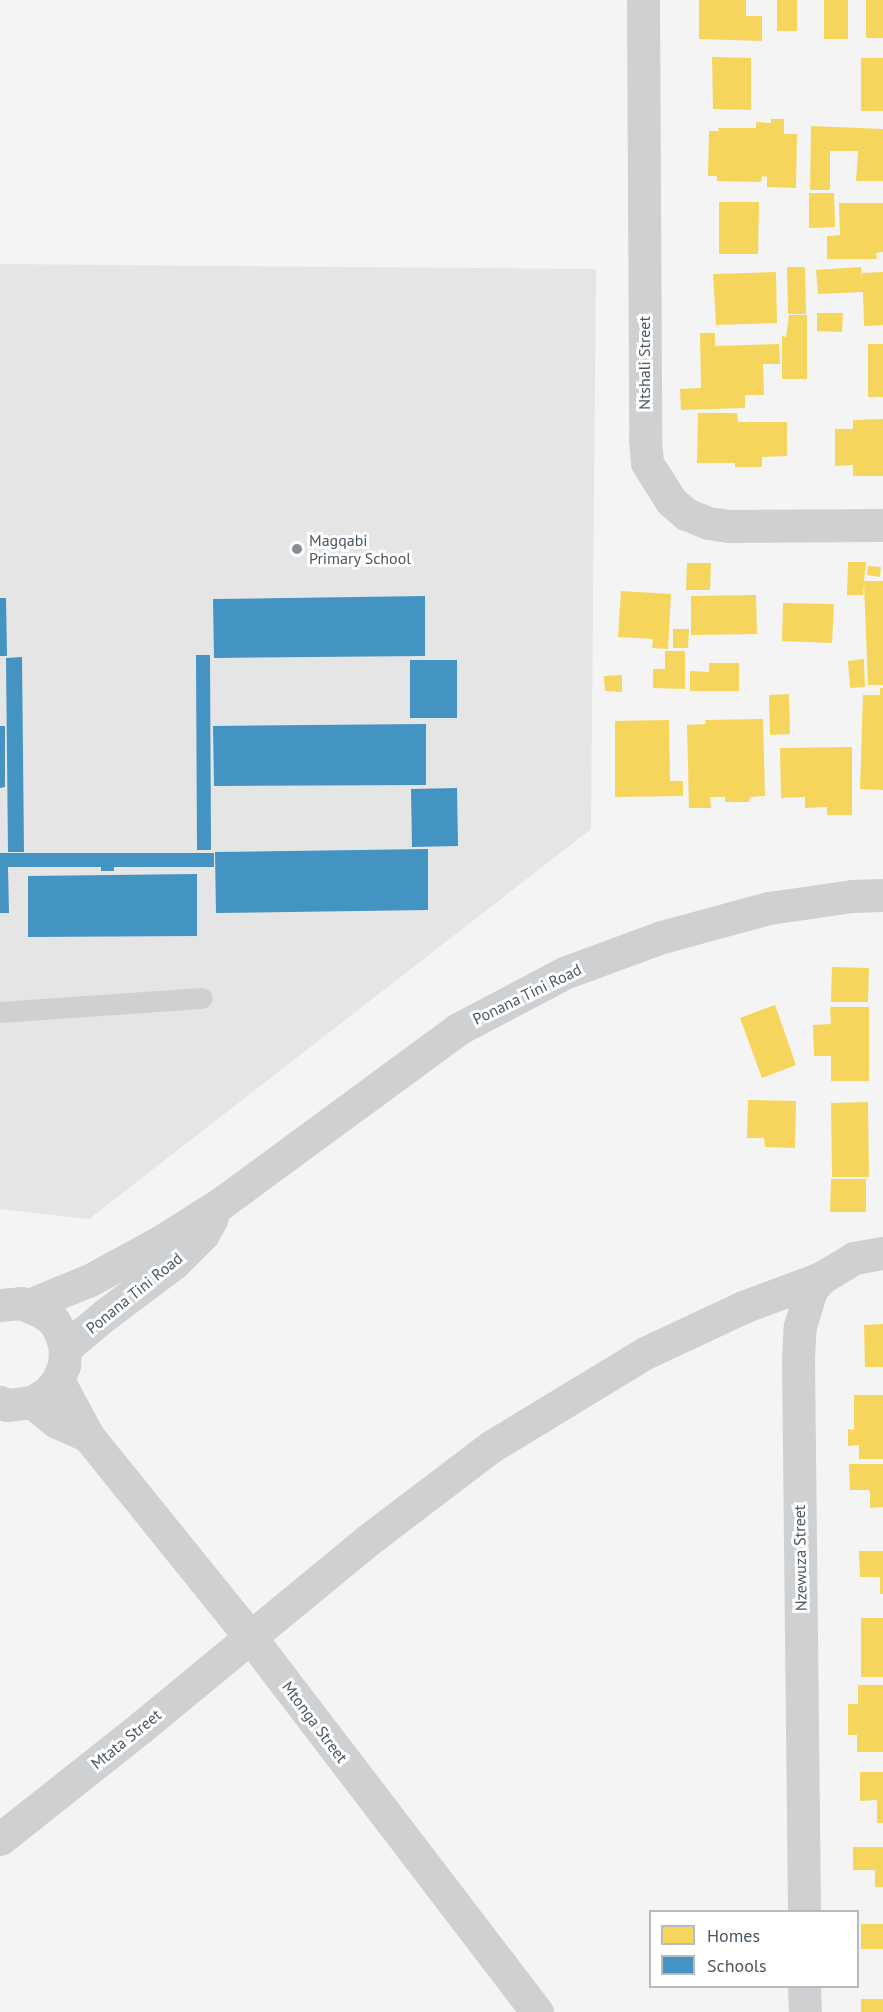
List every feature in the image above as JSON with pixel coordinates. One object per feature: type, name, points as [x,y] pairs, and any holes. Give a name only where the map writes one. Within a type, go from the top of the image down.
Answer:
[{"type":"street","name":"Ntshali Street","points":[[643,0],[647,463],[671,501],[686,514],[708,523],[730,526],[883,525]]},
{"type":"street","name":"Ponana Tini Road","points":[[10,1301],[90,1280],[160,1242],[220,1204],[458,1029],[564,974],[662,937],[769,908],[852,896],[883,895]]},
{"type":"street","name":"Ponana Tini Road","points":[[10,1301],[54,1321],[65,1348],[174,1263],[203,1234],[220,1204]]},
{"type":"street","name":"Nzewuza Street","points":[[804,1910],[798,1359],[805,1306],[811,1290],[821,1278],[854,1258],[883,1253]]},
{"type":"street","name":"Mtata Street","points":[[0,1839],[251,1638],[368,1540],[492,1446],[645,1353],[743,1307],[821,1278]]},
{"type":"street","points":[[10,1404],[47,1393],[58,1380],[64,1365],[65,1348]]},
{"type":"street","name":"Mtonga Street","points":[[58,1380],[88,1436],[251,1638],[537,2012]]},
{"type":"street","name":"Mtonga Street","points":[[10,1404],[88,1436]]},
{"type":"street","points":[[804,1988],[805,2012]]},
{"type":"lane","points":[[0,1012],[202,998]]},
{"type":"shaded area","name":"Magqabi Primary School","points":[[0,264],[596,269],[591,829],[89,1219],[0,1209]]},
{"type":"building: Homes","points":[[699,0],[746,0],[746,16],[762,16],[762,41],[699,39]]},
{"type":"building: Homes","points":[[777,0],[797,0],[797,31],[777,31]]},
{"type":"building: Homes","points":[[824,0],[848,0],[848,39],[824,39]]},
{"type":"building: Homes","points":[[866,0],[883,0],[883,38],[866,38]]},
{"type":"building: Homes","points":[[712,57],[751,58],[751,110],[713,109]]},
{"type":"building: Homes","points":[[861,58],[883,58],[883,111],[861,111]]},
{"type":"building: Homes","points":[[771,119],[784,119],[784,134],[797,134],[796,188],[767,187],[767,177],[762,176],[761,182],[717,181],[717,176],[708,176],[709,131],[719,131],[718,128],[756,128],[756,122],[771,123]]},
{"type":"building: Homes","points":[[811,126],[883,129],[883,181],[856,181],[858,151],[830,151],[830,190],[810,190]]},
{"type":"building: Homes","points":[[809,193],[834,193],[835,227],[809,228]]},
{"type":"building: Homes","points":[[719,202],[759,202],[758,254],[719,254]]},
{"type":"building: Homes","points":[[839,203],[883,203],[883,252],[876,253],[877,259],[827,259],[827,236],[840,235]]},
{"type":"building: Homes","points":[[787,267],[805,267],[806,314],[788,314]]},
{"type":"building: Homes","points":[[861,267],[862,279],[862,273],[883,272],[883,325],[864,326],[863,292],[818,294],[816,270]]},
{"type":"building: Homes","points":[[776,272],[777,323],[716,325],[713,274]]},
{"type":"building: Homes","points":[[817,313],[843,313],[842,332],[817,331]]},
{"type":"building: Homes","points":[[789,315],[807,315],[807,379],[782,379],[782,336],[786,337]]},
{"type":"building: Homes","points":[[700,333],[715,333],[715,346],[779,344],[780,364],[763,364],[764,395],[745,395],[745,408],[681,410],[680,389],[701,388]]},
{"type":"building: Homes","points":[[868,344],[883,344],[883,397],[868,397]]},
{"type":"building: Homes","points":[[698,413],[737,413],[738,422],[787,422],[787,456],[762,457],[762,467],[735,467],[735,463],[697,463]]},
{"type":"building: Homes","points":[[883,419],[883,476],[853,476],[853,465],[835,466],[835,429],[853,429],[853,420]]},
{"type":"building: Homes","points":[[848,562],[866,562],[864,581],[883,581],[883,685],[868,685],[864,584],[863,595],[847,595]]},
{"type":"building: Homes","points":[[687,563],[711,563],[710,590],[686,590]]},
{"type":"building: Homes","points":[[868,566],[881,567],[880,577],[867,575]]},
{"type":"building: Homes","points":[[621,591],[671,594],[668,649],[652,648],[653,639],[618,637]]},
{"type":"building: Homes","points":[[756,595],[757,634],[691,635],[691,596]]},
{"type":"building: Homes","points":[[783,603],[834,604],[832,643],[782,641]]},
{"type":"building: Homes","points":[[673,629],[689,629],[688,648],[673,648]]},
{"type":"building: Homes","points":[[665,651],[685,651],[685,689],[653,688],[653,669],[665,669]]},
{"type":"building: Homes","points":[[864,659],[865,687],[850,688],[848,661]]},
{"type":"building: Homes","points":[[709,663],[739,663],[739,691],[690,691],[690,671],[709,672]]},
{"type":"building: Homes","points":[[622,675],[622,692],[605,691],[604,676]]},
{"type":"building: Homes","points":[[880,688],[883,688],[883,790],[860,789],[863,695],[880,695]]},
{"type":"building: Homes","points":[[789,694],[790,734],[770,735],[769,695]]},
{"type":"building: Homes","points":[[763,719],[765,796],[750,797],[749,802],[725,802],[725,797],[710,797],[711,808],[689,808],[687,725],[706,724],[705,720]]},
{"type":"building: Homes","points":[[669,720],[670,781],[683,781],[683,796],[615,797],[615,721]]},
{"type":"building: Homes","points":[[852,747],[852,815],[827,815],[827,807],[805,808],[805,797],[781,798],[780,748]]},
{"type":"building: Homes","points":[[832,967],[869,968],[868,1002],[831,1002]]},
{"type":"building: Homes","points":[[775,1005],[796,1065],[762,1078],[740,1018]]},
{"type":"building: Homes","points":[[830,1007],[869,1007],[869,1081],[831,1081],[831,1056],[814,1056],[813,1025],[831,1024]]},
{"type":"building: Homes","points":[[748,1100],[796,1101],[795,1148],[765,1147],[764,1138],[747,1138]]},
{"type":"building: Homes","points":[[868,1102],[869,1177],[832,1177],[831,1103]]},
{"type":"building: Homes","points":[[831,1179],[866,1179],[866,1212],[830,1212]]},
{"type":"building: Homes","points":[[883,1324],[883,1367],[865,1367],[864,1325]]},
{"type":"building: Homes","points":[[854,1395],[883,1395],[883,1459],[859,1459],[859,1445],[848,1446],[848,1429],[854,1430]]},
{"type":"building: Homes","points":[[849,1464],[883,1464],[883,1507],[870,1508],[870,1490],[850,1490]]},
{"type":"building: Homes","points":[[859,1551],[883,1551],[883,1594],[880,1594],[880,1577],[860,1577]]},
{"type":"building: Homes","points":[[861,1618],[883,1618],[883,1677],[861,1677]]},
{"type":"building: Homes","points":[[858,1685],[883,1685],[883,1752],[857,1752],[857,1735],[848,1735],[848,1704],[858,1704]]},
{"type":"building: Homes","points":[[860,1772],[883,1772],[883,1823],[877,1823],[877,1800],[860,1801]]},
{"type":"building: Homes","points":[[853,1847],[883,1847],[883,1887],[875,1887],[875,1870],[853,1870]]},
{"type":"building: Homes","points":[[861,1924],[883,1924],[883,1949],[861,1949]]},
{"type":"building: Homes","points":[[861,1999],[883,1999],[883,2012],[861,2012]]},
{"type":"building: Schools","points":[[425,596],[425,656],[214,658],[213,599]]},
{"type":"building: Schools","points":[[0,598],[6,598],[7,656],[0,656]]},
{"type":"building: Schools","points":[[196,655],[210,655],[211,850],[197,850]]},
{"type":"building: Schools","points":[[22,657],[24,852],[8,852],[6,658]]},
{"type":"building: Schools","points":[[410,660],[457,660],[457,718],[410,718]]},
{"type":"building: Schools","points":[[426,724],[426,785],[214,786],[213,726]]},
{"type":"building: Schools","points":[[0,726],[5,726],[5,787],[0,788]]},
{"type":"building: Schools","points":[[457,788],[458,846],[412,847],[411,789]]},
{"type":"building: Schools","points":[[428,849],[428,910],[216,913],[215,852]]},
{"type":"building: Schools","points":[[0,853],[214,853],[214,867],[114,867],[114,871],[101,871],[101,867],[8,867],[9,913],[0,913]]},
{"type":"building: Schools","points":[[197,874],[197,936],[28,937],[28,876]]},
{"type":"place","name":"Magqabi Primary School","points":[[297,549]]}]
